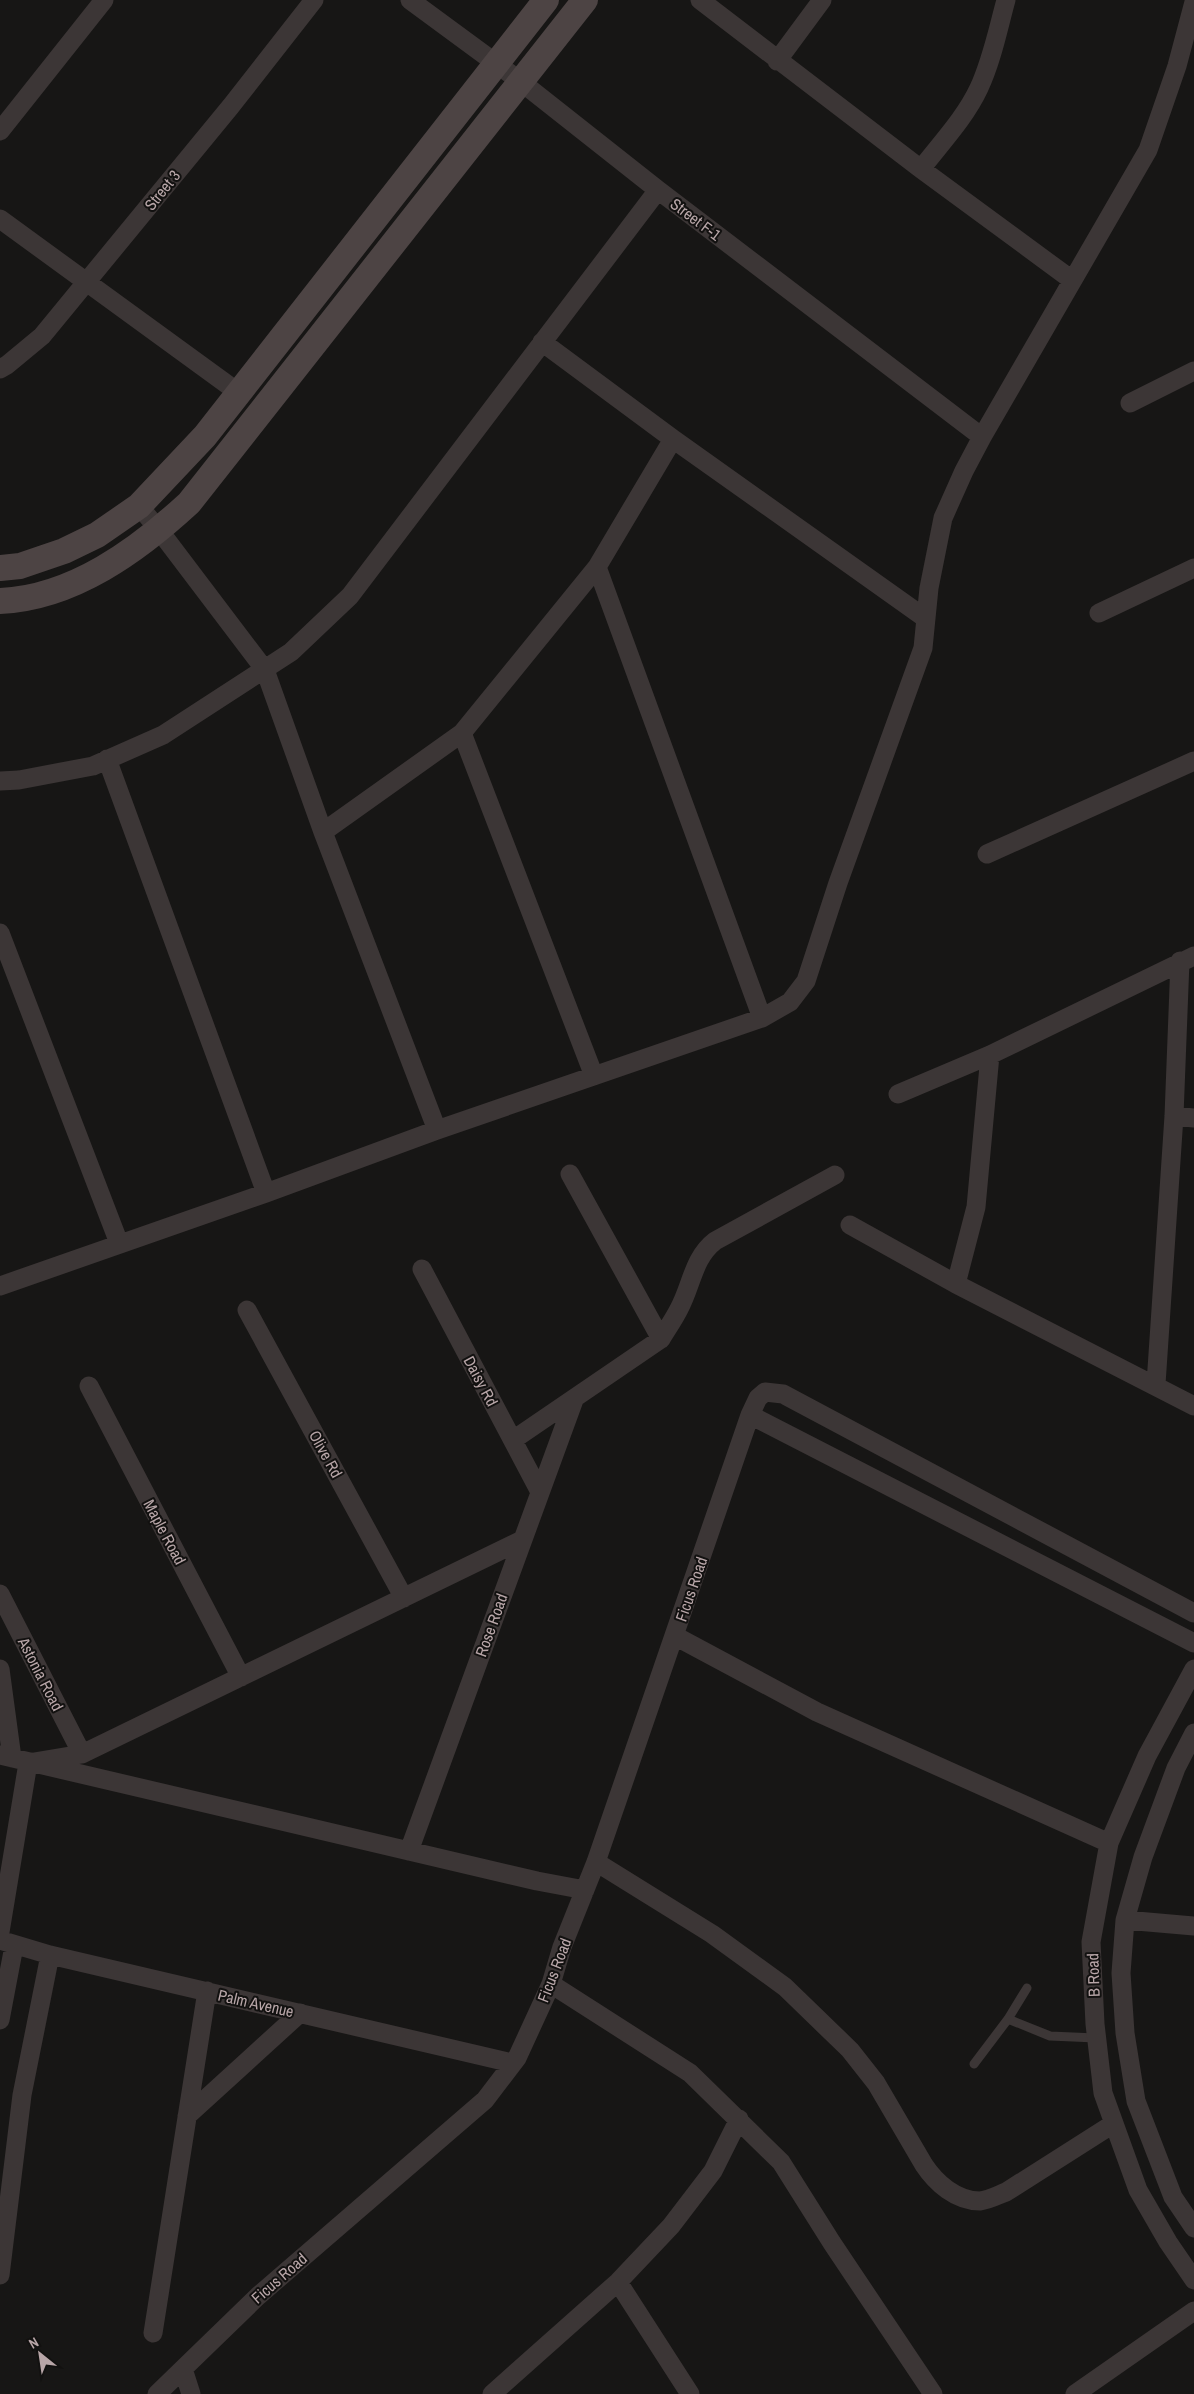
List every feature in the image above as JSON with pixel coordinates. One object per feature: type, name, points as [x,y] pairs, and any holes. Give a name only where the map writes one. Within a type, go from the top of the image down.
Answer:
[{"type":"street","points":[[0,131],[104,0]]},
{"type":"street","name":"Street 3","points":[[0,368],[7,365],[42,336],[224,114],[314,0]]},
{"type":"street","name":"Street F-1","points":[[410,0],[520,80],[658,190],[982,437]]},
{"type":"street","points":[[0,568],[20,566],[64,551],[97,535],[139,506],[205,436],[546,0]]},
{"type":"street","points":[[0,601],[18,600],[84,579],[159,530],[189,503],[520,80],[585,0]]},
{"type":"street","points":[[700,0],[921,169],[1072,280]]},
{"type":"street","points":[[777,60],[822,0]]},
{"type":"street","points":[[921,169],[961,118],[979,89],[990,60],[1006,0]]},
{"type":"street","points":[[0,1286],[266,1193],[437,1130],[762,1018],[790,1002],[806,981],[838,883],[923,648],[924,618],[943,518],[982,437],[1148,150],[1177,66],[1194,2]]},
{"type":"street","points":[[0,781],[19,780],[93,766],[162,735],[291,652],[350,596],[658,190]]},
{"type":"street","points":[[0,219],[238,393]]},
{"type":"street","points":[[542,342],[673,439],[924,618]]},
{"type":"street","points":[[1130,402],[1194,371]]},
{"type":"street","points":[[323,832],[462,733],[597,567],[673,439]]},
{"type":"street","points":[[139,506],[265,670],[323,832],[437,1130]]},
{"type":"street","points":[[597,567],[762,1018]]},
{"type":"street","points":[[1099,612],[1194,568]]},
{"type":"street","points":[[462,733],[594,1076]]},
{"type":"street","points":[[107,759],[266,1193]]},
{"type":"street","points":[[987,854],[1194,762]]},
{"type":"street","points":[[0,933],[119,1243]]},
{"type":"street","points":[[898,1094],[990,1055],[1187,958]]},
{"type":"street","points":[[1156,1384],[1187,958]]},
{"type":"street","points":[[956,1284],[976,1207],[990,1055]]},
{"type":"street","points":[[1174,1116],[1194,1118]]},
{"type":"street","points":[[570,1174],[661,1339]]},
{"type":"street","points":[[512,1440],[574,1400],[661,1339],[680,1308],[696,1263],[704,1249],[715,1241],[835,1176]]},
{"type":"street","points":[[850,1225],[956,1284],[1156,1384],[1194,1406]]},
{"type":"street","name":"Daisy Rd","points":[[422,1269],[540,1492]]},
{"type":"street","name":"Olive Rd","points":[[247,1310],[404,1598]]},
{"type":"street","name":"Maple Road","points":[[89,1386],[241,1677]]},
{"type":"street","name":"Ficus Road","points":[[157,2394],[258,2296],[485,2100],[512,2064],[551,1984],[562,1947],[596,1862],[750,1415],[758,1398],[765,1392],[783,1394],[1194,1613]]},
{"type":"street","name":"Rose Road","points":[[409,1851],[574,1400]]},
{"type":"street","points":[[750,1415],[1194,1643]]},
{"type":"street","points":[[13,1759],[82,1754],[522,1540]]},
{"type":"street","name":"Astonia Road","points":[[0,1594],[82,1754]]},
{"type":"street","points":[[675,1636],[817,1712],[1109,1843]]},
{"type":"street","points":[[0,1669],[13,1759],[0,1932]]},
{"type":"street","name":"B Road","points":[[1194,1669],[1147,1756],[1109,1843],[1091,1942],[1096,2038],[1104,2093],[1113,2124],[1138,2190],[1168,2242],[1194,2280]]},
{"type":"street","name":"B Road","points":[[1194,1733],[1176,1768],[1146,1848],[1124,1920],[1122,1974],[1125,2032],[1136,2101],[1174,2197],[1194,2228]]},
{"type":"street","points":[[13,1759],[536,1881],[585,1890]]},
{"type":"street","points":[[596,1862],[712,1934],[786,1987],[850,2050],[876,2083],[932,2178],[948,2191],[979,2201],[991,2199],[1006,2192],[1113,2124]]},
{"type":"street","points":[[1124,1920],[1194,1926]]},
{"type":"street","points":[[0,2020],[7,1943]]},
{"type":"street","name":"Palm Avenue","points":[[7,1943],[50,1955],[512,2064]]},
{"type":"street","points":[[0,2275],[22,2094],[50,1955]]},
{"type":"street","points":[[551,1984],[690,2073],[781,2162],[832,2243],[933,2394]]},
{"type":"street","points":[[154,2333],[207,1991]]},
{"type":"street","points":[[187,2116],[300,2013]]},
{"type":"street","points":[[492,2394],[618,2282],[671,2226],[713,2171],[739,2119]]},
{"type":"street","points":[[618,2282],[690,2394]]},
{"type":"street","points":[[1075,2394],[1194,2311]]},
{"type":"street","points":[[183,2369],[191,2394]]},
{"type":"lane","points":[[974,2064],[1008,2019],[1027,1988]]},
{"type":"lane","points":[[1008,2019],[1050,2036],[1096,2038]]}]
